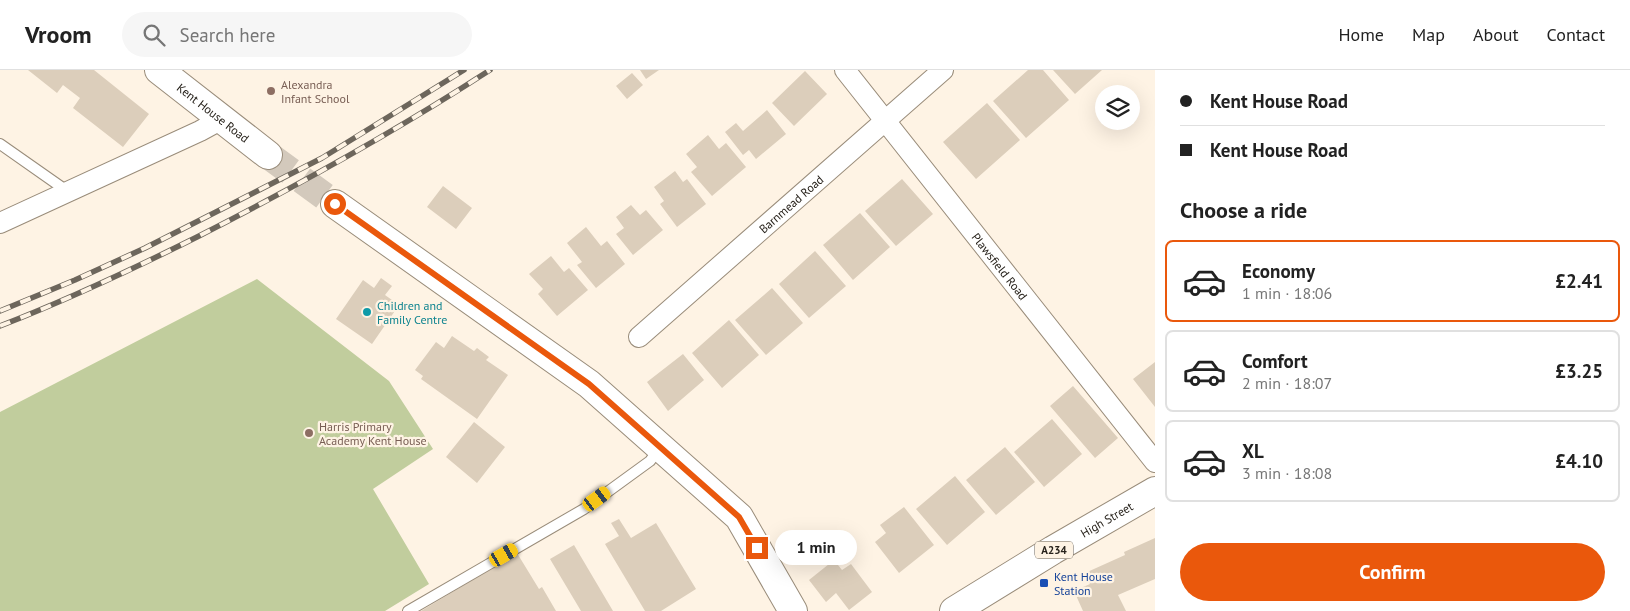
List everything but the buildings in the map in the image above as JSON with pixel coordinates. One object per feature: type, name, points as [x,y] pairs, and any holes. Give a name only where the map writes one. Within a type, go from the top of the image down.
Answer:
[{"type":"street","name":"Kent House Road","points":[[158,70],[268,155]]},
{"type":"street","name":"Plawsfield Road","points":[[846,70],[1155,462]]},
{"type":"street","name":"Barnmead Road","points":[[639,337],[943,70]]},
{"type":"street","points":[[0,223],[200,131],[222,119]]},
{"type":"street","points":[[335,204],[589,384],[739,517],[793,611]]},
{"type":"street","name":"High Street","points":[[954,611],[1053,550],[1155,491]]},
{"type":"lane","points":[[0,144],[67,192]]},
{"type":"lane","points":[[408,611],[584,508],[650,461],[660,447]]},
{"type":"green space","points":[[257,279],[389,381],[433,449],[373,489],[429,584],[385,611],[0,611],[0,412]]},
{"type":"tunnel","points":[[268,155],[335,204]]},
{"type":"railway","points":[[0,311],[145,248],[322,158],[464,70]]},
{"type":"railway","points":[[0,326],[100,284],[234,218],[382,136],[490,70]]},
{"type":"place","name":"Alexandra Infant School","points":[[271,91]]},
{"type":"place","name":"Children and Family Centre","points":[[367,312]]},
{"type":"place","name":"Harris Primary Academy Kent House","points":[[309,433]]},
{"type":"place","name":"Kent House Station","points":[[1044,583]]},
{"type":"route","points":[[335,204],[589,384],[739,517],[757,548]]}]
